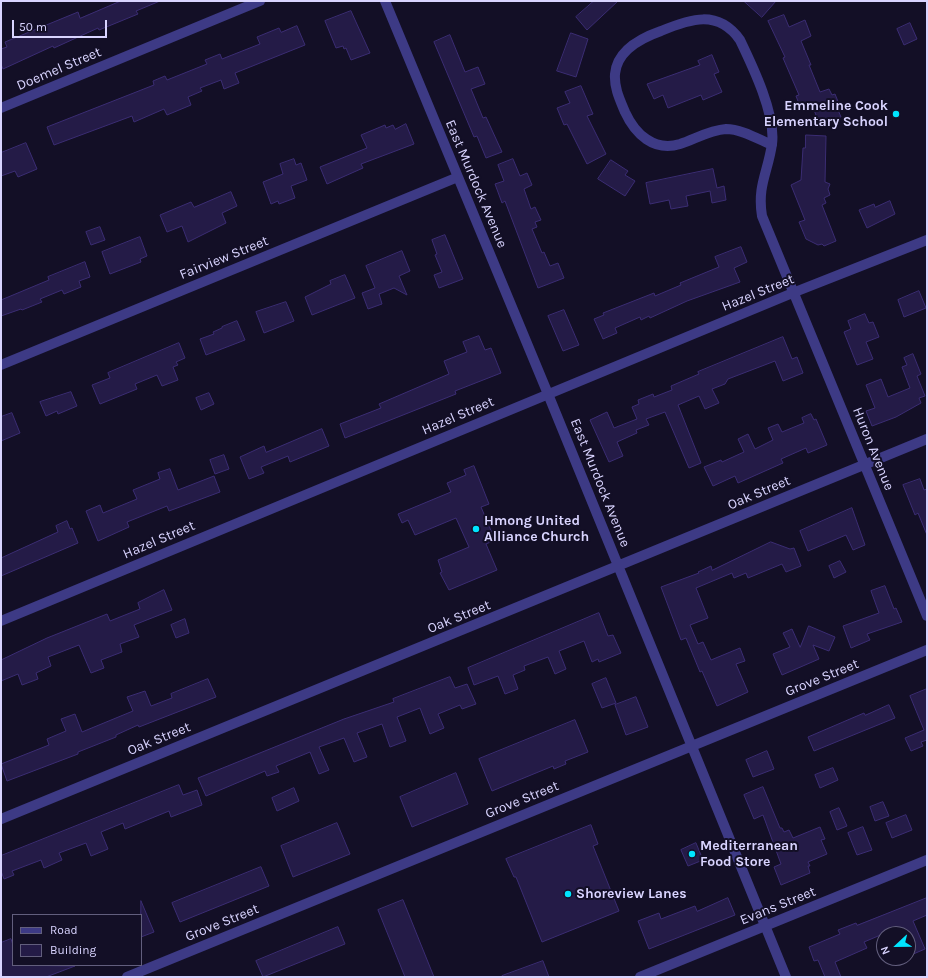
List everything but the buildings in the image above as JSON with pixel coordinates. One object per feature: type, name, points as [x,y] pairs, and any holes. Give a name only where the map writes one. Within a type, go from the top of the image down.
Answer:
[{"type":"street","name":"Doemel Street","points":[[1,108],[260,1]]},
{"type":"street","name":"East Murdock Avenue","points":[[385,1],[548,394],[786,977]]},
{"type":"street","name":"Huron Avenue","points":[[772,145],[728,129],[713,132],[670,146],[649,142],[633,127],[617,92],[615,74],[622,56],[638,40],[691,20],[704,20],[724,25],[733,31],[740,40],[769,109],[773,128],[772,145],[761,189],[762,216],[795,292],[927,616]]},
{"type":"street","name":"Fairview Street","points":[[1,365],[458,177]]},
{"type":"street","name":"Hazel Street","points":[[1,621],[795,292],[927,240]]},
{"type":"street","name":"Oak Street","points":[[1,819],[619,567],[927,439]]},
{"type":"street","name":"Grove Street","points":[[127,977],[927,650]]},
{"type":"street","name":"Evans Street","points":[[640,977],[927,860]]},
{"type":"place","name":"Emmeline Cook Elementary School","points":[[896,114]]},
{"type":"place","name":"Hmong United Alliance Church","points":[[476,529]]},
{"type":"place","name":"Mediterranean Food Store","points":[[692,854]]},
{"type":"place","name":"Shoreview Lanes","points":[[568,894]]}]
